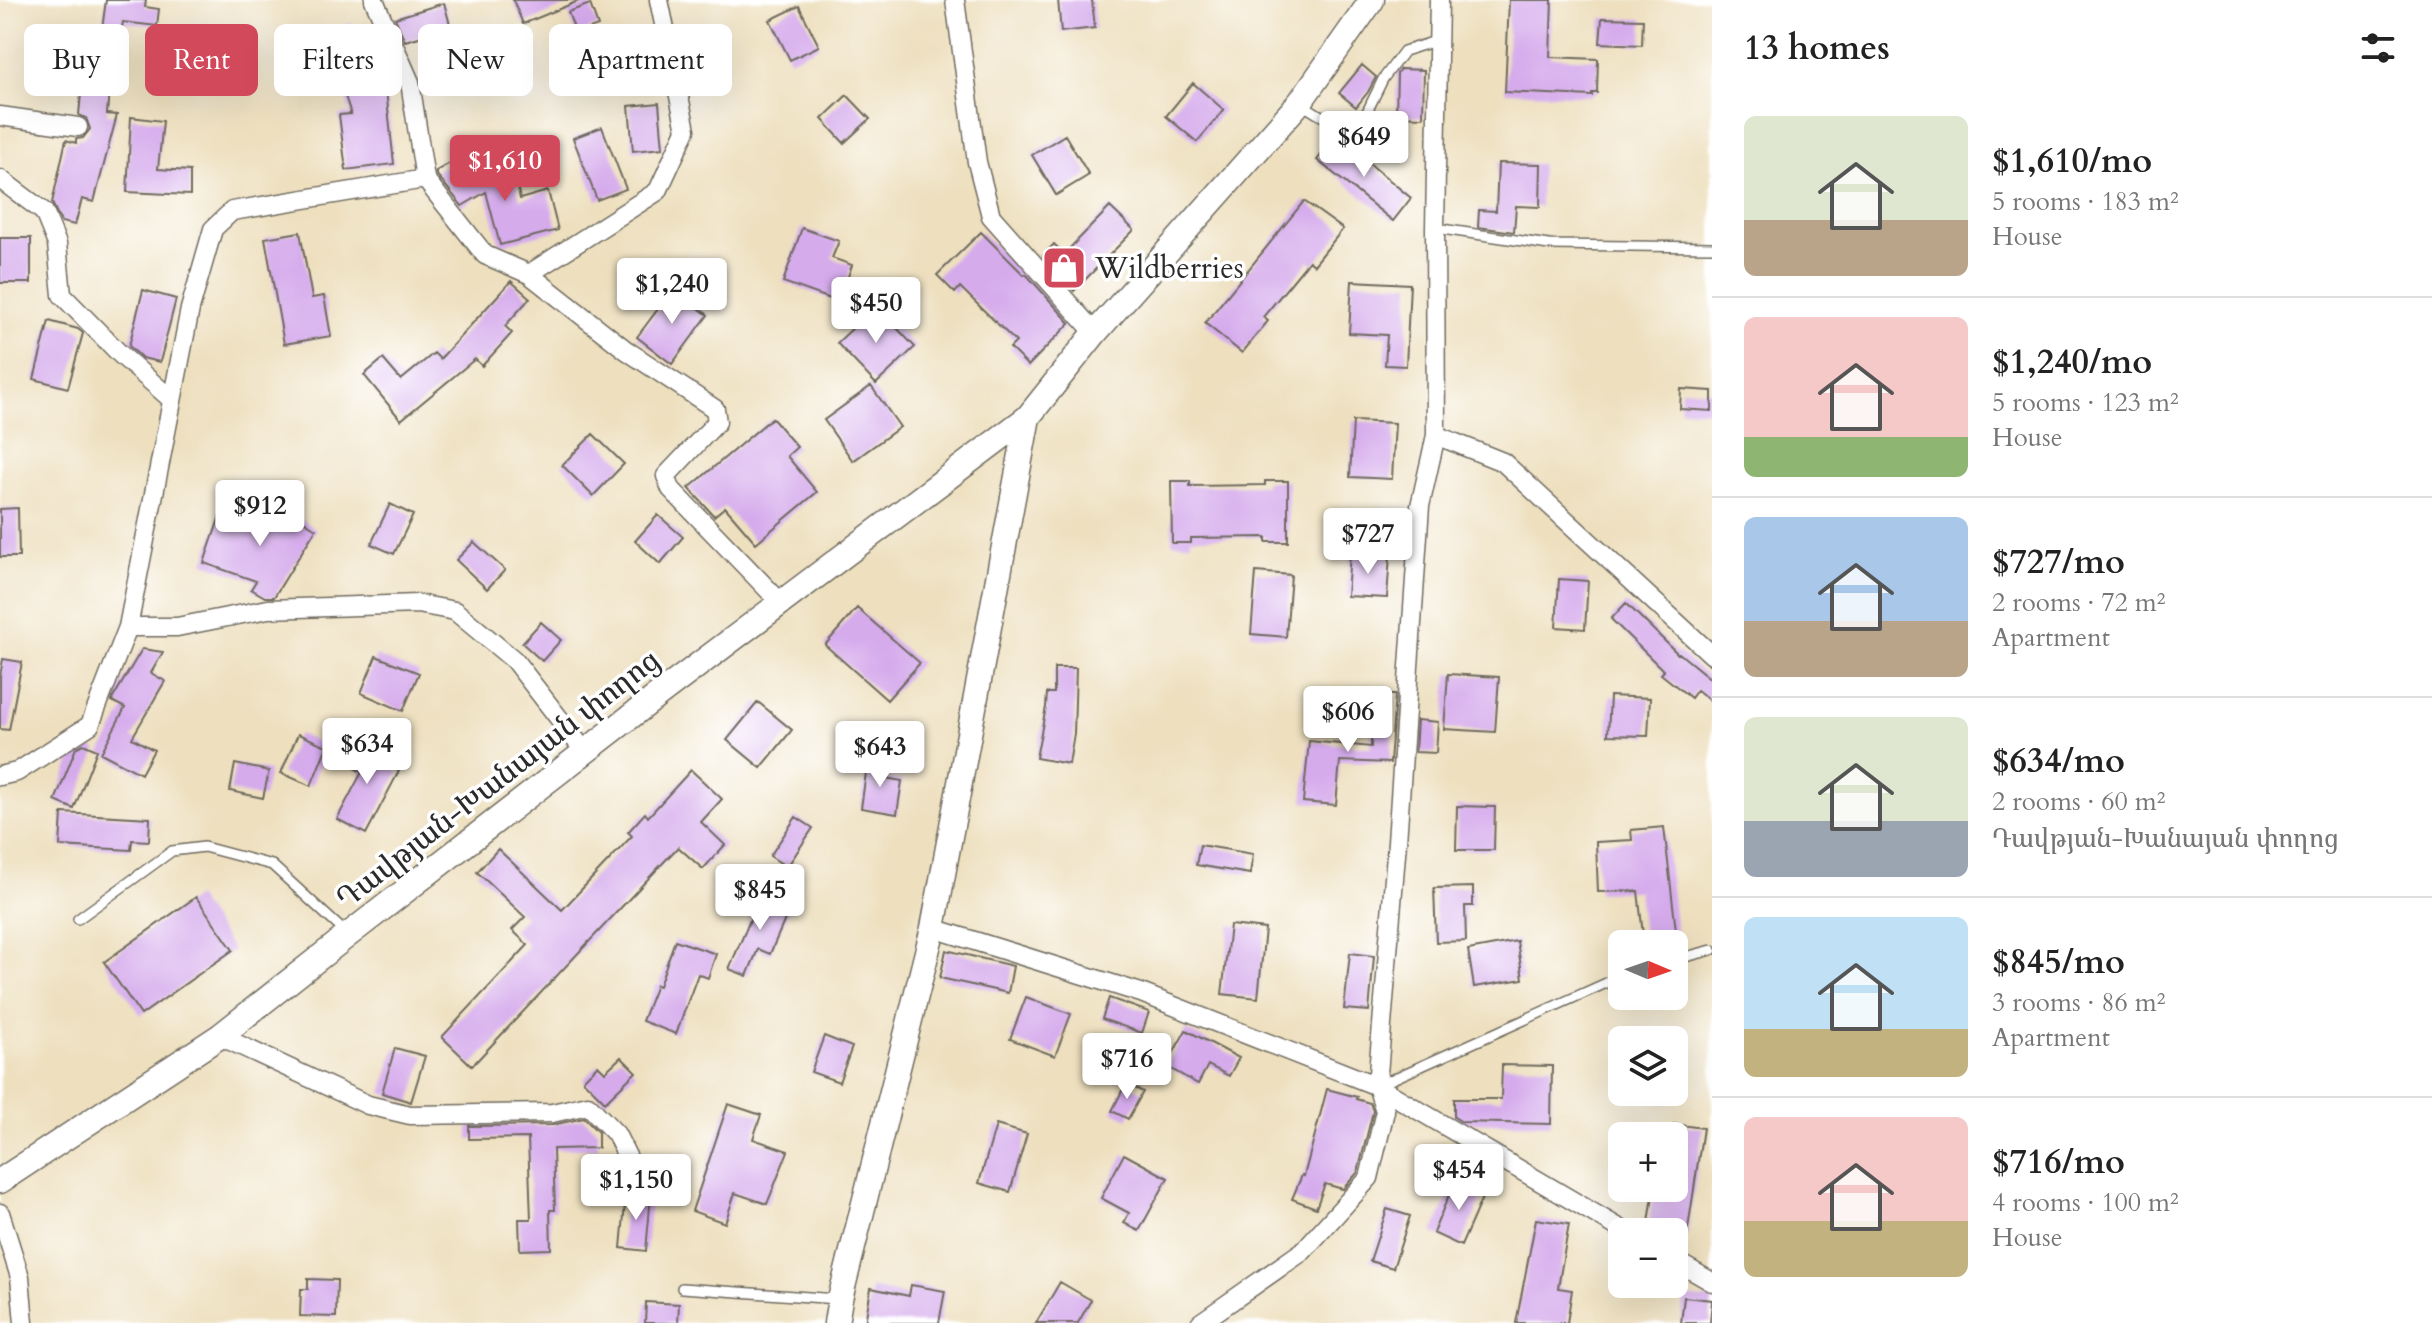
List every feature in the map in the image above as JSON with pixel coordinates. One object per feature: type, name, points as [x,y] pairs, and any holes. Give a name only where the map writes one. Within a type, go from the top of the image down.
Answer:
[{"type":"main road","points":[[838,1311],[933,928],[1028,417],[1095,333],[1300,102],[1372,0]]},
{"type":"main road","name":"Դավթյան-Խանայան փողոց","points":[[0,1181],[220,1036],[585,752],[1028,417]]},
{"type":"street","points":[[374,0],[410,82],[425,179],[485,255],[529,274],[626,350],[715,409],[717,422],[666,476],[671,489],[781,603]]},
{"type":"street","points":[[529,274],[658,191],[686,130],[659,0]]},
{"type":"street","points":[[955,0],[977,162],[991,216],[1095,333]]},
{"type":"street","points":[[1200,1323],[1303,1251],[1369,1178],[1385,1111],[1377,1086],[1420,506],[1436,435],[1435,228],[1439,0]]},
{"type":"street","points":[[0,116],[78,127]]},
{"type":"street","points":[[0,179],[44,212],[57,244],[62,295],[120,354],[172,400]]},
{"type":"street","points":[[0,776],[17,772],[90,725],[128,627],[190,309],[213,229],[232,211],[425,179]]},
{"type":"street","points":[[1436,435],[1503,462],[1712,655]]},
{"type":"street","points":[[128,627],[177,627],[268,609],[418,604],[455,611],[514,660],[585,752]]},
{"type":"street","points":[[933,928],[1141,993],[1377,1086],[1608,1221]]},
{"type":"street","points":[[220,1036],[368,1105],[410,1115],[552,1113],[588,1105],[616,1134],[637,1176]]},
{"type":"street","points":[[0,1213],[20,1277],[24,1323]]},
{"type":"street","points":[[1688,1268],[1712,1282]]},
{"type":"lane","points":[[1300,102],[1326,120],[1348,124],[1364,118],[1383,79],[1404,51],[1439,40]]},
{"type":"lane","points":[[1435,228],[1549,245],[1712,247]]},
{"type":"lane","points":[[78,919],[172,851],[204,847],[272,865],[348,935]]},
{"type":"lane","points":[[1688,956],[1712,950]]},
{"type":"lane","points":[[1377,1086],[1608,982]]},
{"type":"lane","points":[[682,1288],[838,1311]]},
{"type":"building","points":[[106,0],[146,0],[145,7],[159,9],[157,24],[103,24]]},
{"type":"building","points":[[513,0],[581,0],[523,24]]},
{"type":"building","points":[[1058,0],[1092,0],[1095,28],[1061,32]]},
{"type":"building","points":[[1509,0],[1552,0],[1550,57],[1598,59],[1597,93],[1592,93],[1592,96],[1505,92]]},
{"type":"building","points":[[444,3],[450,24],[418,24],[418,37],[405,41],[402,24],[398,24],[395,18]]},
{"type":"building","points":[[590,4],[597,24],[572,24],[568,12]]},
{"type":"building","points":[[799,6],[819,46],[790,60],[770,20]]},
{"type":"building","points":[[1602,18],[1643,19],[1642,45],[1600,43]]},
{"type":"building","points":[[1362,65],[1376,77],[1356,107],[1339,93]]},
{"type":"building","points":[[1400,69],[1424,70],[1423,117],[1396,116],[1397,73]]},
{"type":"building","points":[[1193,83],[1224,110],[1197,142],[1166,116]]},
{"type":"building","points":[[847,95],[870,119],[844,143],[822,119]]},
{"type":"building","points":[[81,96],[108,96],[107,114],[117,115],[94,202],[82,199],[75,225],[61,222],[52,203],[66,140],[76,143],[76,139],[83,138],[90,129],[86,118],[79,115]]},
{"type":"building","points":[[345,96],[387,96],[394,164],[346,170],[339,115],[351,114]]},
{"type":"building","points":[[659,103],[663,148],[633,151],[629,106]]},
{"type":"building","points":[[131,117],[163,121],[158,169],[190,171],[190,195],[127,192]]},
{"type":"building","points":[[602,127],[626,189],[597,200],[573,138]]},
{"type":"building","points":[[1065,135],[1089,175],[1056,195],[1032,155]]},
{"type":"building","points":[[1336,136],[1411,198],[1393,221],[1317,160]]},
{"type":"building","points":[[450,163],[461,182],[519,167],[522,173],[515,177],[520,199],[548,191],[558,230],[500,245],[486,192],[462,206],[436,174]]},
{"type":"building","points":[[1498,163],[1541,164],[1540,207],[1516,206],[1514,232],[1478,227],[1479,210],[1496,211]]},
{"type":"building","points":[[1304,201],[1343,229],[1314,265],[1309,261],[1263,317],[1268,321],[1242,353],[1205,323]]},
{"type":"building","points":[[1110,207],[1134,230],[1074,291],[1043,256],[1054,244],[1064,254]]},
{"type":"building","points":[[802,228],[839,241],[832,258],[852,265],[839,302],[783,282]]},
{"type":"building","points":[[300,232],[312,298],[324,296],[331,336],[284,344],[265,238]]},
{"type":"building","points":[[981,232],[1026,274],[1070,323],[1028,366],[1010,348],[1016,342],[960,287],[955,293],[937,275]]},
{"type":"building","points":[[0,238],[31,238],[31,283],[0,283]]},
{"type":"building","points":[[511,281],[530,298],[505,326],[512,333],[482,366],[475,359],[401,420],[364,375],[383,359],[401,380],[434,353],[440,359]]},
{"type":"building","points":[[1352,281],[1410,284],[1406,366],[1385,365],[1387,335],[1349,333]]},
{"type":"building","points":[[673,289],[708,315],[672,364],[637,337]]},
{"type":"building","points":[[143,290],[176,299],[160,362],[142,358],[129,346]]},
{"type":"building","points":[[876,306],[915,347],[876,384],[837,343]]},
{"type":"building","points":[[49,321],[83,333],[68,388],[34,379]]},
{"type":"building","points":[[871,386],[900,427],[853,461],[824,420]]},
{"type":"building","points":[[1681,389],[1712,391],[1712,411],[1680,409]]},
{"type":"building","points":[[772,418],[797,447],[787,456],[817,492],[756,543],[725,507],[714,516],[689,488]]},
{"type":"building","points":[[1353,421],[1395,423],[1392,479],[1350,477]]},
{"type":"building","points":[[593,434],[624,464],[593,496],[562,465]]},
{"type":"building","points":[[1171,481],[1190,481],[1190,486],[1265,485],[1265,481],[1288,481],[1288,542],[1266,542],[1266,537],[1191,538],[1191,543],[1172,543]]},
{"type":"building","points":[[272,501],[316,529],[274,597],[265,597],[251,589],[256,581],[204,563],[221,513],[257,525]]},
{"type":"building","points":[[390,504],[413,515],[394,554],[371,544]]},
{"type":"building","points":[[18,508],[19,557],[0,557],[0,509]]},
{"type":"building","points":[[658,515],[683,537],[660,564],[635,541]]},
{"type":"building","points":[[474,542],[505,570],[487,589],[456,560]]},
{"type":"building","points":[[1350,553],[1390,555],[1387,598],[1347,596]]},
{"type":"building","points":[[1256,572],[1291,575],[1286,637],[1251,634]]},
{"type":"building","points":[[1559,579],[1588,581],[1585,629],[1556,627]]},
{"type":"building","points":[[1626,603],[1678,654],[1712,680],[1712,702],[1697,690],[1691,698],[1661,674],[1664,671],[1611,619]]},
{"type":"building","points":[[857,608],[920,663],[887,700],[825,645]]},
{"type":"building","points":[[541,622],[561,640],[542,661],[522,643]]},
{"type":"building","points":[[142,649],[163,652],[151,673],[165,681],[132,738],[154,750],[141,774],[101,753],[125,708],[112,701],[113,698]]},
{"type":"building","points":[[376,656],[419,673],[403,711],[361,693]]},
{"type":"building","points":[[3,659],[22,662],[9,730],[0,729]]},
{"type":"building","points":[[1054,668],[1076,668],[1074,734],[1069,764],[1036,758],[1047,693],[1054,693]]},
{"type":"building","points":[[1448,674],[1499,677],[1495,732],[1444,729]]},
{"type":"building","points":[[1372,695],[1395,695],[1390,763],[1340,761],[1336,805],[1303,802],[1309,741],[1371,747]]},
{"type":"building","points":[[1610,696],[1650,698],[1648,736],[1608,735]]},
{"type":"building","points":[[758,702],[792,730],[761,768],[727,740]]},
{"type":"building","points":[[1417,720],[1438,722],[1436,753],[1415,752]]},
{"type":"building","points":[[298,734],[327,746],[311,786],[281,773]]},
{"type":"building","points":[[364,734],[382,744],[375,758],[399,771],[366,834],[337,819],[362,772],[349,765]]},
{"type":"building","points":[[83,744],[97,750],[74,809],[55,801],[76,748]]},
{"type":"building","points":[[868,759],[887,762],[885,778],[902,781],[897,814],[861,808]]},
{"type":"building","points":[[235,764],[269,771],[263,798],[230,791]]},
{"type":"building","points":[[691,770],[722,799],[701,822],[725,845],[703,869],[678,847],[472,1066],[442,1037],[528,945],[512,930],[525,917],[477,872],[498,849],[562,910],[632,836],[628,832],[645,813],[648,817]]},
{"type":"building","points":[[1457,806],[1495,807],[1494,850],[1456,850]]},
{"type":"building","points":[[62,813],[150,818],[149,841],[132,840],[131,850],[60,846]]},
{"type":"building","points":[[796,817],[813,828],[787,867],[770,856]]},
{"type":"building","points":[[1664,827],[1676,930],[1642,930],[1638,891],[1598,892],[1596,842],[1632,840],[1631,830]]},
{"type":"building","points":[[1200,845],[1253,854],[1250,874],[1196,865]]},
{"type":"building","points":[[1473,887],[1473,906],[1465,906],[1466,941],[1436,942],[1434,888]]},
{"type":"building","points":[[762,892],[789,903],[789,910],[770,954],[758,949],[747,976],[729,969]]},
{"type":"building","points":[[196,897],[233,950],[141,1015],[104,962]]},
{"type":"building","points":[[1230,925],[1265,929],[1258,998],[1222,994]]},
{"type":"building","points":[[675,940],[716,954],[708,978],[698,974],[676,1034],[642,1021],[656,985],[659,986]]},
{"type":"building","points":[[1517,941],[1523,979],[1474,987],[1468,950]]},
{"type":"building","points":[[946,950],[1013,966],[1008,993],[940,978]]},
{"type":"building","points":[[1350,953],[1374,956],[1369,1011],[1344,1009]]},
{"type":"building","points":[[1026,997],[1071,1014],[1055,1056],[1010,1039]]},
{"type":"building","points":[[1109,998],[1149,1012],[1142,1033],[1102,1019]]},
{"type":"building","points":[[1186,1030],[1239,1058],[1229,1076],[1208,1065],[1198,1084],[1166,1066]]},
{"type":"building","points":[[824,1036],[852,1047],[839,1082],[811,1072]]},
{"type":"building","points":[[395,1048],[425,1056],[411,1102],[382,1093]]},
{"type":"building","points":[[621,1057],[636,1072],[605,1102],[583,1080],[598,1065],[605,1072]]},
{"type":"building","points":[[1502,1065],[1552,1066],[1551,1124],[1462,1122],[1454,1117],[1454,1099],[1501,1099]]},
{"type":"building","points":[[1126,1083],[1143,1092],[1128,1119],[1112,1111]]},
{"type":"building","points":[[1327,1089],[1370,1103],[1373,1111],[1358,1172],[1343,1189],[1325,1184],[1316,1208],[1292,1199],[1304,1176]]},
{"type":"building","points":[[728,1104],[761,1115],[753,1139],[788,1151],[767,1204],[735,1193],[725,1223],[692,1211]]},
{"type":"building","points":[[584,1118],[598,1132],[598,1148],[553,1149],[555,1210],[550,1210],[551,1249],[520,1250],[519,1219],[531,1219],[528,1138],[469,1139],[469,1126],[552,1125]]},
{"type":"building","points":[[996,1125],[1027,1134],[1010,1192],[979,1183]]},
{"type":"building","points":[[1688,1126],[1703,1128],[1688,1229],[1688,1218],[1650,1218],[1652,1202],[1688,1202]]},
{"type":"building","points":[[1124,1154],[1168,1178],[1139,1231],[1124,1223],[1129,1213],[1101,1198]]},
{"type":"building","points":[[1456,1178],[1485,1191],[1461,1246],[1433,1233]]},
{"type":"building","points":[[626,1193],[651,1195],[646,1251],[621,1248]]},
{"type":"building","points":[[1387,1209],[1410,1216],[1393,1268],[1370,1261]]},
{"type":"building","points":[[1536,1219],[1569,1224],[1558,1288],[1572,1290],[1567,1323],[1516,1323]]},
{"type":"building","points":[[308,1279],[337,1280],[336,1317],[300,1316],[301,1289],[308,1289]]},
{"type":"building","points":[[1060,1282],[1091,1300],[1078,1323],[1036,1323]]},
{"type":"building","points":[[911,1285],[945,1291],[939,1323],[865,1323],[871,1288],[909,1296]]},
{"type":"building","points":[[1684,1298],[1712,1300],[1710,1323],[1681,1323]]},
{"type":"building","points":[[646,1302],[679,1304],[678,1323],[645,1323]]},
{"type":"place","name":"Wildberries","points":[[1064,268]]}]
